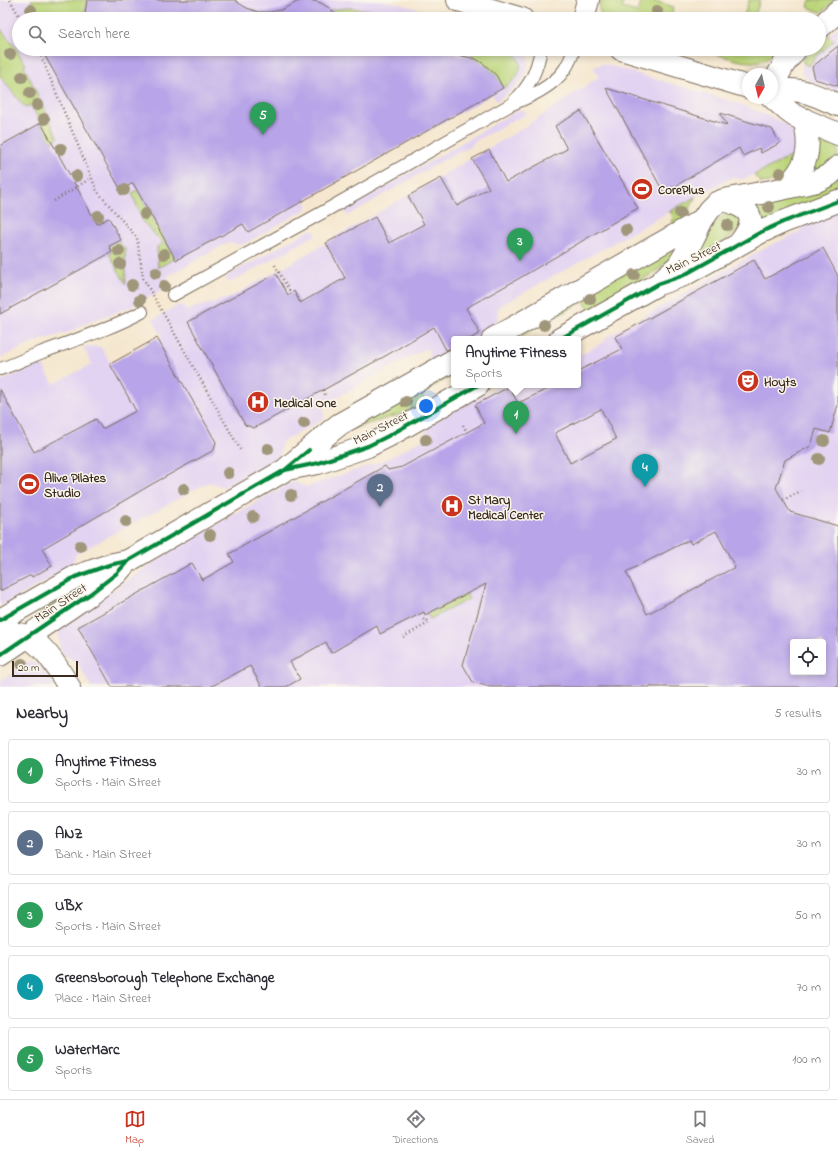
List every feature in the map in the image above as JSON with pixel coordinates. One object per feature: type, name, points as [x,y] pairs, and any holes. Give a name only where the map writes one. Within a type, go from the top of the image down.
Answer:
[{"type":"street","points":[[458,0],[498,12]]},
{"type":"street","points":[[585,12],[588,0]]},
{"type":"street","points":[[826,22],[838,11]]},
{"type":"street","points":[[644,56],[742,85]]},
{"type":"street","points":[[778,75],[790,56]]},
{"type":"street","points":[[778,92],[787,90],[802,91],[838,105]]},
{"type":"street","points":[[778,102],[788,111],[838,134]]},
{"type":"street","points":[[785,188],[802,170],[806,158],[808,136],[804,119]]},
{"type":"street","name":"Main Street","points":[[498,336],[702,220],[712,206],[724,200],[822,179],[838,168]]},
{"type":"street","points":[[724,200],[738,205],[745,210],[751,222],[746,235],[738,245]]},
{"type":"street","name":"Main Street","points":[[565,336],[658,284],[684,275],[783,222],[838,201]]},
{"type":"street","points":[[658,284],[675,270],[684,258],[702,220]]},
{"type":"street","name":"Main Street","points":[[0,655],[99,588],[128,561],[286,470],[340,424],[451,362]]},
{"type":"street","name":"Main Street","points":[[286,470],[318,464],[356,451],[388,436],[473,388]]},
{"type":"street","points":[[309,450],[423,416]]},
{"type":"street","name":"Main Street","points":[[0,620],[75,577],[110,565],[128,561]]},
{"type":"street","points":[[0,632],[26,637],[35,644],[58,668],[69,687]]},
{"type":"lane","points":[[510,105],[532,80],[539,56]]},
{"type":"lane","points":[[173,296],[510,105],[540,90],[558,77],[568,64],[571,56]]},
{"type":"lane","points":[[0,368],[12,365],[41,352],[88,336],[118,324],[142,312]]},
{"type":"path","points":[[10,0],[17,12]]},
{"type":"path","points":[[41,56],[97,191],[137,238],[143,278],[241,451]]},
{"type":"path","points":[[54,201],[92,178]]},
{"type":"path","points":[[275,265],[289,290],[286,291]]},
{"type":"path","points":[[323,390],[325,395]]},
{"type":"path","points":[[463,424],[467,432]]},
{"type":"path","points":[[783,500],[801,491]]},
{"type":"path","points":[[403,638],[429,623],[427,620],[421,619]]},
{"type":"shaded area","points":[[0,0],[379,0],[401,4],[428,12],[12,12],[12,56],[528,56],[528,65],[523,79],[498,100],[496,101],[492,94],[305,199],[307,205],[306,209],[303,211],[244,244],[240,245],[227,243],[168,276],[167,278],[170,286],[135,305],[87,323],[72,331],[33,343],[0,358]]},
{"type":"shaded area","points":[[838,27],[838,92],[808,80],[802,72],[806,56],[826,56],[826,37]]},
{"type":"shaded area","points":[[605,64],[740,104],[780,121],[795,131],[798,137],[798,155],[761,183],[754,175],[741,180],[733,177],[695,197],[685,221],[673,225],[672,212],[669,212],[500,306],[498,309],[496,330],[485,336],[451,336],[451,354],[429,363],[429,350],[425,349],[324,404],[324,417],[322,420],[283,441],[279,456],[224,487],[209,482],[76,554],[73,563],[67,569],[0,607],[0,381],[42,364],[54,384],[92,364],[83,347],[88,346],[101,347],[111,364],[162,336],[153,320],[154,319],[180,304],[187,310],[229,298],[291,263],[510,136],[540,117],[599,77],[594,68]]},
{"type":"shaded area","points":[[518,110],[524,110],[526,113],[525,115],[474,142],[470,147],[459,151],[349,215],[344,213],[346,210]]},
{"type":"shaded area","points":[[838,210],[838,687],[91,687],[77,662],[62,654],[58,636],[64,623],[171,551],[219,523],[292,482],[306,487],[383,461],[422,440],[429,425],[496,388],[581,388],[581,354],[606,341],[605,338],[731,267],[769,246],[797,233],[802,229],[805,223]]},
{"type":"shaded area","points":[[310,230],[315,231],[316,233],[314,236],[235,280],[227,282],[226,278],[229,275]]},
{"type":"shaded area","points":[[23,661],[34,663],[39,666],[57,687],[0,687],[0,681],[14,672],[18,663]]},
{"type":"green space","points":[[31,0],[88,0],[85,12],[36,12]]},
{"type":"green space","points":[[601,0],[624,0],[622,8],[638,12],[600,12],[599,8]]},
{"type":"green space","points":[[642,0],[652,0],[674,7],[672,12],[638,12]]},
{"type":"green space","points":[[749,0],[760,0],[756,12],[745,12]]},
{"type":"green space","points":[[810,0],[835,0],[822,12],[808,7]]},
{"type":"green space","points":[[347,8],[375,12],[333,12],[331,10]]},
{"type":"green space","points":[[0,28],[12,43],[12,56],[20,56],[26,65],[24,66],[58,138],[51,142],[31,105],[26,107],[21,103],[0,76]]},
{"type":"green space","points":[[828,35],[834,41],[826,48],[826,37]]},
{"type":"green space","points":[[472,56],[517,56],[520,63],[519,72],[511,83],[503,88],[491,70],[472,58]]},
{"type":"green space","points":[[723,56],[770,56],[756,62],[732,59]]},
{"type":"green space","points":[[805,56],[817,56],[809,66],[803,63],[803,59]]},
{"type":"green space","points":[[816,137],[838,146],[838,156],[824,168],[811,172]]},
{"type":"green space","points":[[794,155],[799,155],[782,180],[761,183],[754,175]]},
{"type":"green space","points":[[838,177],[838,192],[761,226],[751,204]]},
{"type":"green space","points":[[137,190],[175,258],[158,268],[157,247],[163,243],[143,222],[132,193]]},
{"type":"green space","points":[[695,197],[685,221],[673,225],[672,212],[669,212]]},
{"type":"green space","points":[[729,213],[741,215],[740,229],[698,261],[697,250],[699,244],[715,223]]},
{"type":"green space","points":[[118,241],[125,249],[126,284],[109,254],[112,252],[109,246]]},
{"type":"green space","points":[[679,241],[679,250],[657,271],[589,310],[584,301],[521,336],[511,336]]},
{"type":"green space","points":[[451,370],[451,377],[421,393],[425,401],[404,413],[351,429]]},
{"type":"green space","points":[[89,582],[44,612],[37,606]]},
{"type":"green space","points":[[462,586],[469,599],[430,619],[427,614],[461,597]]},
{"type":"building","points":[[87,0],[235,0],[247,8],[258,12],[85,12]]},
{"type":"building","points":[[305,0],[321,3],[333,12],[270,12],[281,10],[297,2]]},
{"type":"building","points":[[838,46],[838,86],[815,79],[812,67]]},
{"type":"building","points":[[45,56],[462,56],[476,59],[484,64],[496,75],[503,88],[248,232],[243,224],[176,260],[133,183],[121,190]]},
{"type":"building","points":[[606,88],[727,125],[720,113],[772,129],[780,143],[761,153],[759,148],[743,156],[739,148],[664,193]]},
{"type":"building","points":[[581,111],[638,208],[466,308],[480,333],[475,336],[451,336],[451,349],[446,350],[434,327],[387,355],[254,428],[245,425],[188,322],[276,274],[288,295],[294,291],[300,303],[345,278],[326,243],[375,217],[389,243],[424,224],[408,196],[441,178],[457,206],[489,188],[472,159],[489,150],[506,182],[567,149],[555,126]]},
{"type":"building","points":[[41,123],[97,224],[109,218],[121,240],[109,246],[112,252],[0,314],[0,146]]},
{"type":"building","points":[[823,248],[838,276],[838,405],[830,433],[816,429],[811,446],[785,460],[776,488],[790,512],[838,526],[838,687],[490,687],[473,682],[463,665],[486,584],[425,615],[424,612],[380,634],[377,626],[331,653],[326,642],[290,662],[300,679],[286,687],[262,687],[250,666],[210,687],[112,687],[78,627],[192,563],[202,580],[234,562],[229,554],[385,466],[388,470],[402,467],[484,423],[475,405],[507,388],[510,388],[518,403],[550,388],[581,388],[581,370],[622,349],[615,337],[754,260],[765,279]],"holes":[[[601,409],[616,439],[570,463],[555,433]],[[716,531],[735,567],[647,614],[626,572],[689,540],[691,544]]]},
{"type":"building","points":[[157,338],[216,442],[214,450],[154,483],[42,549],[52,566],[32,577],[31,575],[0,591],[0,389],[34,452],[96,419],[102,429],[136,411],[110,364]]},
{"type":"cycle path","points":[[565,336],[658,284],[684,275],[761,232],[838,201]]},
{"type":"cycle path","points":[[285,470],[318,463],[368,446],[473,388]]},
{"type":"cycle path","points":[[0,620],[75,577],[109,565],[128,561],[285,470],[309,450]]},
{"type":"cycle path","points":[[0,655],[90,594],[117,573],[128,561]]},
{"type":"place","name":"WaterMarc","points":[[263,135]]},
{"type":"place","name":"CorePlus","points":[[642,189]]},
{"type":"place","name":"UBX","points":[[520,261]]},
{"type":"place","name":"Hoyts","points":[[748,381]]},
{"type":"place","name":"Medical One","points":[[258,402]]},
{"type":"place","name":"Anytime Fitness","points":[[516,434]]},
{"type":"place","name":"Alive Pilates Studio","points":[[29,484]]},
{"type":"place","name":"Greensborough Telephone Exchange","points":[[645,487]]},
{"type":"place","name":"St Mary Medical Center","points":[[452,506]]},
{"type":"place","name":"ANZ","points":[[380,507]]}]
